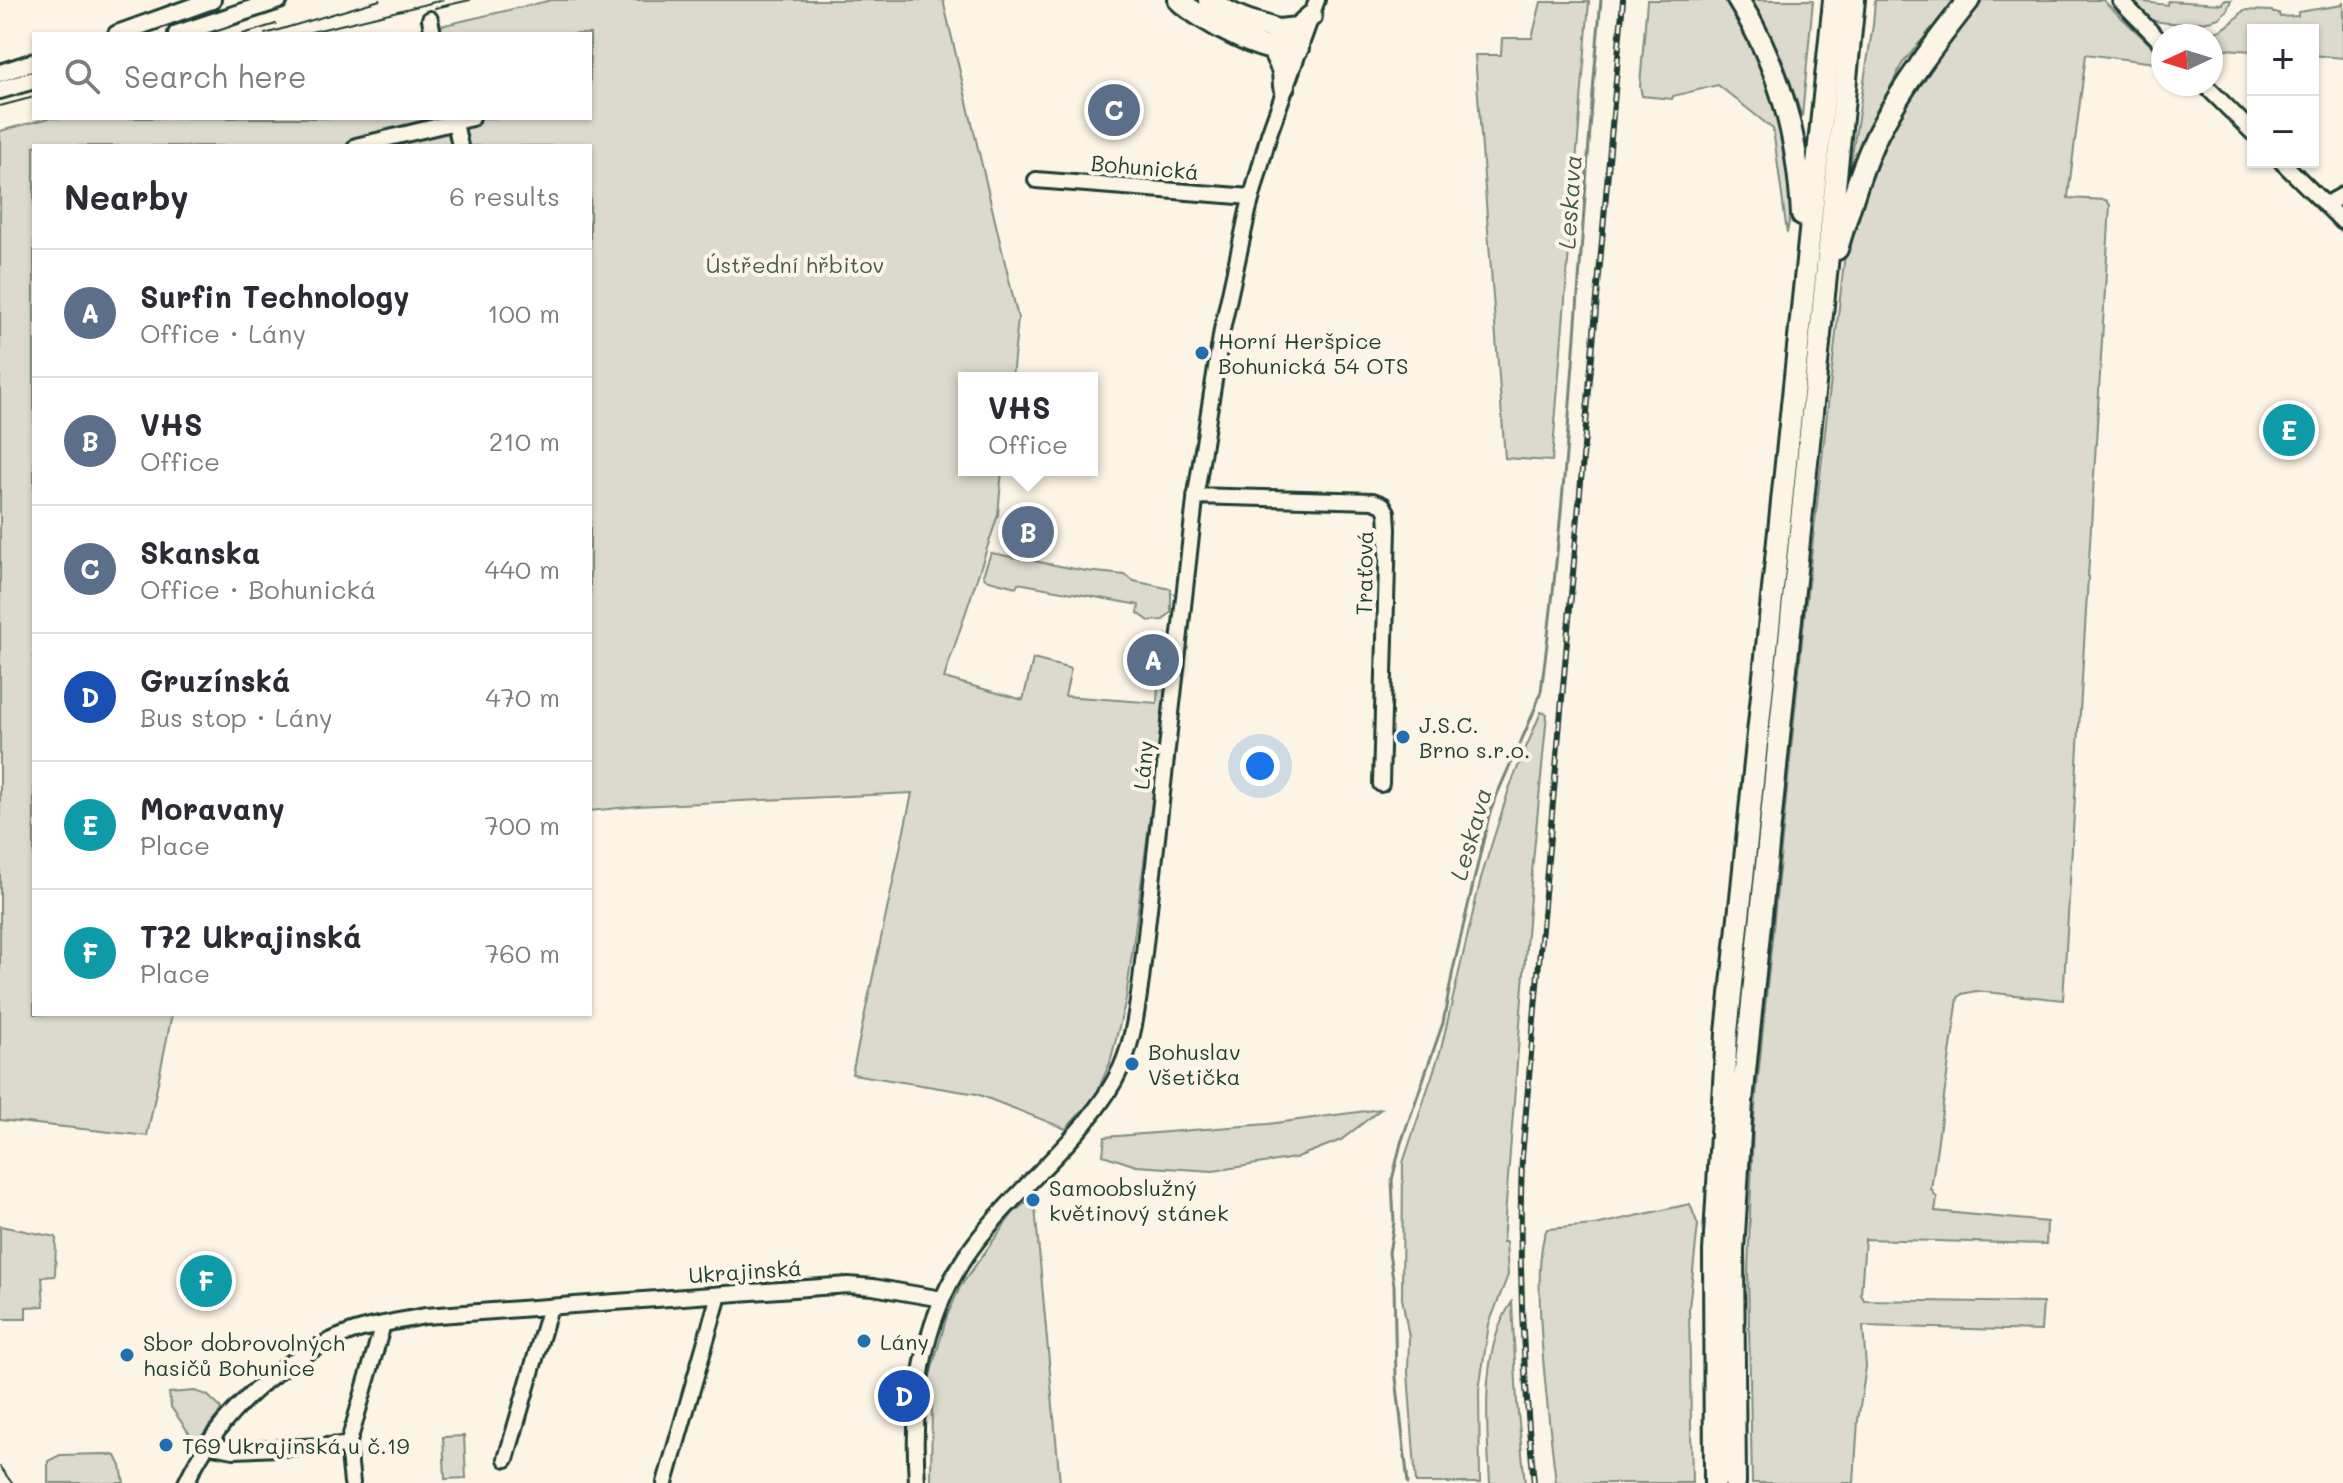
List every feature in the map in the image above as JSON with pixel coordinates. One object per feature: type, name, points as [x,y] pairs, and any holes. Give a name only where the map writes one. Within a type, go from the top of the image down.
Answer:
[{"type":"highway","points":[[1179,0],[1203,18],[1273,50],[1289,53],[1298,48],[1294,39],[1279,30],[1238,16],[1209,0]]},
{"type":"highway","points":[[1738,0],[1766,49],[1794,136],[1814,291]]},
{"type":"highway","points":[[1735,1483],[1733,1251],[1742,1101],[1814,291],[1834,0]]},
{"type":"highway","points":[[1715,1483],[1714,1252],[1727,1033],[1814,291],[1854,0]]},
{"type":"highway","points":[[1814,291],[1877,135],[1905,86],[1969,0]]},
{"type":"highway","points":[[1279,30],[1297,28],[1314,8]]},
{"type":"highway","points":[[1273,50],[1283,71],[1284,86]]},
{"type":"main road","points":[[123,32],[212,0]]},
{"type":"main road","points":[[183,32],[279,0]]},
{"type":"main road","points":[[0,73],[32,63]]},
{"type":"main road","points":[[0,90],[32,81]]},
{"type":"street","points":[[2120,0],[2151,32]]},
{"type":"street","points":[[1251,197],[1284,86],[1314,8]]},
{"type":"street","points":[[2216,96],[2247,127]]},
{"type":"street","points":[[364,144],[454,120],[460,144]]},
{"type":"street","points":[[2288,168],[2343,222]]},
{"type":"street","name":"Bohunická","points":[[1036,180],[1251,197]]},
{"type":"street","points":[[2325,205],[2343,195]]},
{"type":"street","name":"Lány","points":[[917,1483],[916,1405],[919,1376],[942,1299],[960,1265],[984,1231],[1098,1105],[1115,1080],[1127,1051],[1140,989],[1195,496],[1226,310],[1251,197]]},
{"type":"street","name":"Traťová","points":[[1195,496],[1373,501],[1383,505],[1387,512],[1388,529],[1381,784]]},
{"type":"street","name":"Ukrajinská","points":[[186,1483],[207,1445],[237,1408],[272,1376],[313,1349],[353,1332],[383,1324],[425,1316],[861,1285],[942,1299]]},
{"type":"street","points":[[665,1483],[719,1295]]},
{"type":"street","points":[[506,1459],[550,1307]]},
{"type":"street","points":[[352,1483],[348,1445],[383,1324]]},
{"type":"street","points":[[207,1445],[234,1450],[348,1445]]},
{"type":"green space","name":"Ústřední hřbitov","points":[[552,0],[943,0],[1018,318],[1013,372],[958,372],[958,476],[1001,476],[998,515],[944,678],[1023,700],[1033,659],[1071,669],[1065,696],[1157,703],[1158,686],[1167,688],[1126,999],[1110,1063],[1096,1095],[1066,1129],[977,1094],[852,1074],[912,793],[592,811],[592,144],[32,144],[32,1016],[172,1016],[147,1136],[0,1120],[0,131],[41,120],[592,120],[592,32],[415,32]]},
{"type":"green space","points":[[1647,0],[1726,0],[1762,62],[1784,132],[1794,195],[1787,233],[1773,129],[1718,85],[1673,96],[1672,99],[1642,96],[1640,86]]},
{"type":"green space","points":[[1750,0],[1813,0],[1802,117],[1785,67]]},
{"type":"green space","points":[[1875,0],[1955,0],[1902,64],[1861,145],[1848,180],[1873,25]]},
{"type":"green space","points":[[1978,0],[2103,0],[2151,46],[2151,62],[2086,54],[2068,198],[2106,200],[2110,205],[2063,1000],[1976,991],[1958,998],[1931,1189],[1937,1198],[1935,1211],[2047,1222],[2046,1244],[1865,1239],[1861,1294],[1864,1300],[2043,1303],[2041,1331],[1863,1326],[1866,1367],[1858,1420],[1854,1483],[1752,1483],[1748,1272],[1753,1128],[1845,253],[1871,165],[1908,93]]},
{"type":"green space","points":[[2129,0],[2167,5],[2168,1],[2222,4],[2223,0],[2231,0],[2219,18],[2178,23],[2150,20]]},
{"type":"green space","points":[[1541,2],[1589,2],[1552,461],[1505,458],[1475,55],[1501,55],[1502,38],[1532,38]]},
{"type":"green space","points":[[2343,2],[2343,58],[2319,56],[2319,24],[2247,24],[2247,51],[2223,49],[2223,29],[2244,10],[2272,11],[2279,13],[2280,17],[2298,16],[2298,12],[2342,5]]},
{"type":"green space","points":[[991,553],[1125,575],[1134,581],[1171,589],[1171,612],[1163,620],[1149,621],[1138,613],[1139,605],[1018,583],[1016,587],[985,579],[983,575]]},
{"type":"green space","points":[[1541,712],[1547,714],[1503,1242],[1506,1242],[1508,1275],[1489,1324],[1479,1390],[1480,1483],[1416,1483],[1408,1373],[1409,1337],[1402,1298],[1403,1163],[1441,1049],[1481,878],[1510,786]]},
{"type":"green space","points":[[1381,1109],[1341,1140],[1295,1158],[1213,1171],[1136,1166],[1103,1155],[1105,1137],[1268,1124]]},
{"type":"green space","points":[[1034,1196],[1060,1483],[931,1483],[932,1402],[929,1379],[947,1316],[960,1287],[1013,1213]]},
{"type":"green space","points":[[1690,1204],[1698,1225],[1689,1308],[1692,1483],[1556,1483],[1540,1313],[1542,1249],[1547,1229],[1595,1225]]},
{"type":"green space","points":[[0,1226],[56,1237],[55,1276],[42,1277],[44,1306],[26,1307],[26,1319],[0,1319]]},
{"type":"green space","points":[[1512,1302],[1525,1483],[1490,1483],[1487,1414],[1490,1366],[1501,1321]]},
{"type":"green space","points":[[195,1391],[207,1395],[221,1408],[196,1443],[171,1407],[169,1393]]},
{"type":"green space","points":[[464,1436],[466,1478],[445,1479],[443,1437]]},
{"type":"green space","points":[[60,1455],[116,1456],[124,1483],[48,1483],[48,1461]]},
{"type":"waterway","name":"Leskava","points":[[1408,1483],[1396,1377],[1394,1285],[1389,1253],[1394,1222],[1392,1180],[1401,1143],[1443,1023],[1489,816],[1541,691],[1568,432],[1601,0]]},
{"type":"tram line","points":[[272,32],[380,0]]},
{"type":"tram line","points":[[311,32],[443,0]]},
{"type":"tram line","points":[[435,8],[470,0]]},
{"type":"tram line","points":[[250,32],[276,24]]},
{"type":"tram line","points":[[0,106],[32,98]]},
{"type":"tram line","points":[[0,1467],[12,1483]]},
{"type":"railway","points":[[1534,1483],[1522,1320],[1522,1157],[1623,0]]},
{"type":"place","name":"Skanska","points":[[1114,110]]},
{"type":"place","name":"Horní Heršpice Bohunická 54 OTS","points":[[1202,353]]},
{"type":"place","name":"Moravany","points":[[2289,430]]},
{"type":"place","name":"VHS","points":[[1028,532]]},
{"type":"place","name":"Surfin Technology","points":[[1153,660]]},
{"type":"place","name":"J.S.C. Brno s.r.o.","points":[[1403,737]]},
{"type":"place","name":"Bohuslav Všetička","points":[[1132,1064]]},
{"type":"place","name":"Samoobslužný květinový stánek","points":[[1033,1200]]},
{"type":"place","name":"T72 Ukrajinská","points":[[206,1281]]},
{"type":"place","name":"Lány","points":[[864,1341]]},
{"type":"place","name":"Sbor dobrovolných hasičů Bohunice","points":[[127,1355]]},
{"type":"place","name":"Gruzínská","points":[[904,1396]]},
{"type":"place","name":"T69 Ukrajinská u č.19","points":[[166,1445]]}]
